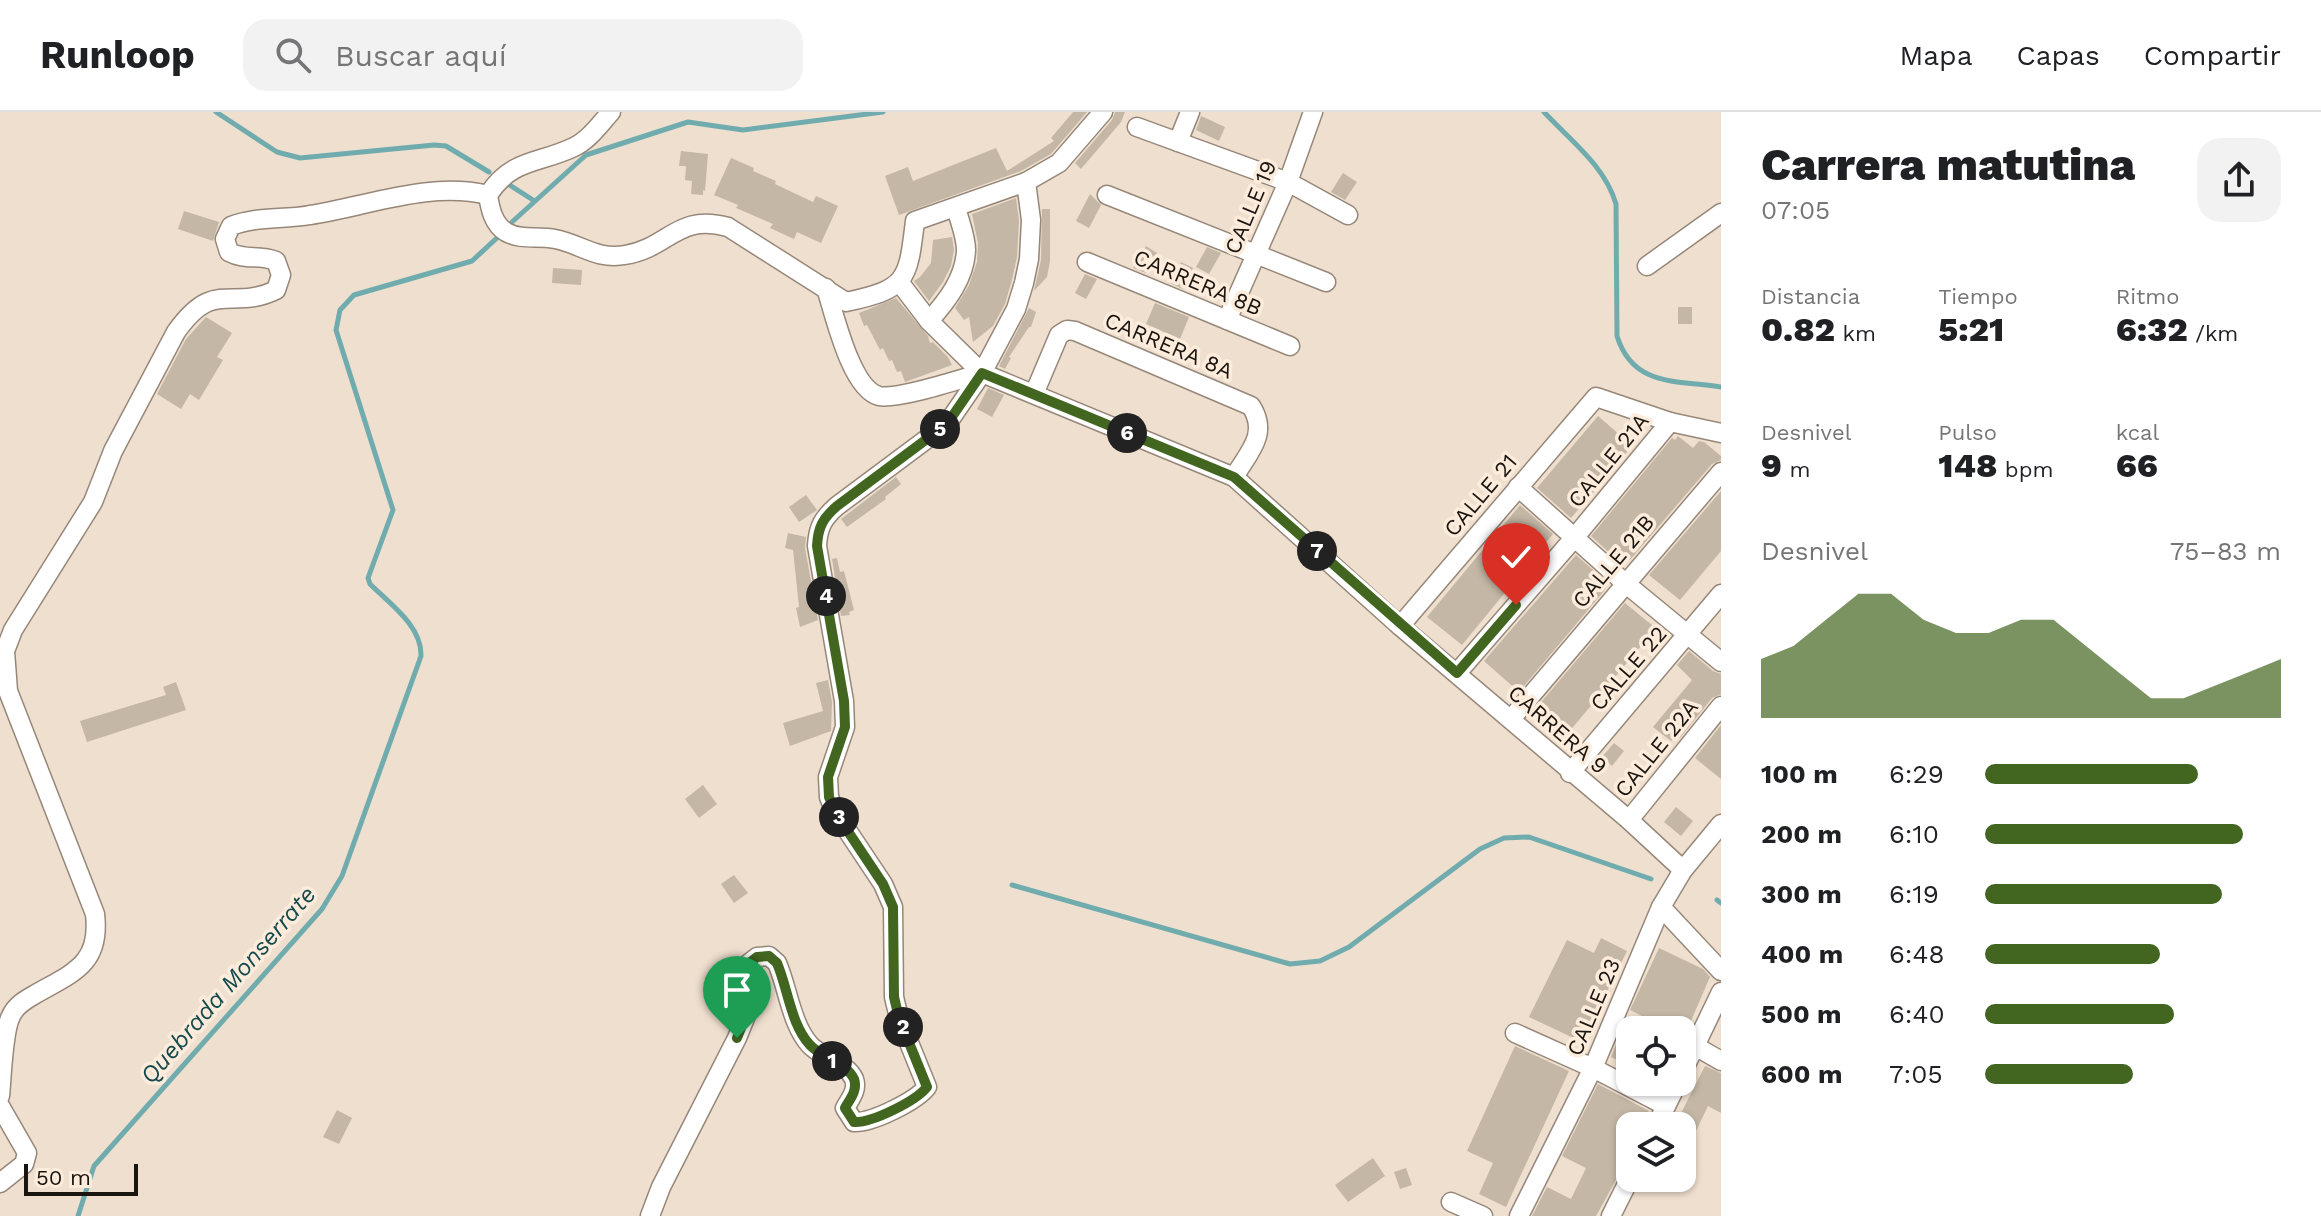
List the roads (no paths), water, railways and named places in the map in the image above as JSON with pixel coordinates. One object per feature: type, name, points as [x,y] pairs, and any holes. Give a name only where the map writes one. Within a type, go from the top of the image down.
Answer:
[{"type":"street","points":[[611,112],[586,139],[574,147],[516,167],[499,178],[488,195],[491,213],[504,230],[522,238],[551,238],[607,256],[627,255],[647,248],[686,226],[708,221],[728,227],[846,302],[872,296],[900,283],[911,260],[915,221],[1026,182],[1059,163],[1103,112]]},
{"type":"street","points":[[1178,142],[1190,112]]},
{"type":"street","name":"CALLE 19","points":[[1227,320],[1288,182],[1313,112]]},
{"type":"street","points":[[1137,127],[1288,182],[1348,215]]},
{"type":"street","points":[[650,1216],[661,1187],[737,1038],[747,1013],[748,964],[757,957],[769,956],[777,963],[801,1032],[808,1043],[848,1071],[855,1082],[855,1092],[845,1108],[854,1122],[865,1123],[921,1095],[927,1087],[899,1018],[894,997],[893,907],[883,884],[835,812],[829,797],[828,777],[845,727],[844,701],[817,546],[818,532],[823,518],[837,506],[947,424],[982,373],[1016,309],[1024,283],[1031,220],[1026,182]]},
{"type":"street","points":[[0,1096],[10,1016],[19,1004],[84,964],[93,950],[97,933],[95,914],[8,691],[5,651],[13,630],[93,502],[113,451],[176,332],[189,314],[206,301],[226,297],[260,298],[276,290],[281,275],[276,261],[262,256],[241,258],[229,252],[225,239],[231,226],[246,220],[305,216],[439,190],[467,190],[488,195]]},
{"type":"street","points":[[1107,195],[1326,282]]},
{"type":"street","points":[[929,321],[946,302],[960,276],[966,248],[956,207]]},
{"type":"street","points":[[1647,266],[1721,213]]},
{"type":"street","name":"CARRERA 8B","points":[[1087,262],[1290,346]]},
{"type":"street","points":[[900,283],[929,321],[982,373]]},
{"type":"street","points":[[826,288],[854,372],[864,386],[877,396],[894,396],[982,373]]},
{"type":"street","name":"CARRERA 8A","points":[[1034,394],[1059,335],[1067,330],[1251,406],[1258,417],[1260,432],[1234,477]]},
{"type":"street","name":"CARRERA 9","points":[[982,373],[1234,477],[1400,626],[1629,820],[1683,870]]},
{"type":"street","name":"CALLE 21","points":[[1400,626],[1596,397],[1670,422]]},
{"type":"street","points":[[1670,422],[1721,433]]},
{"type":"street","name":"CALLE 21A","points":[[1457,673],[1670,422]]},
{"type":"street","name":"CALLE 21B","points":[[1511,719],[1721,472]]},
{"type":"street","points":[[1518,487],[1625,583],[1721,662]]},
{"type":"street","name":"CALLE 22","points":[[1570,773],[1721,594]]},
{"type":"street","name":"CALLE 22A","points":[[1629,820],[1721,706]]},
{"type":"street","name":"CALLE 23","points":[[1519,1216],[1593,1068],[1661,907],[1683,870],[1721,824]]},
{"type":"street","points":[[1661,907],[1721,971]]},
{"type":"street","points":[[1696,1044],[1721,992]]},
{"type":"street","points":[[1515,1033],[1593,1068],[1666,1106]]},
{"type":"street","points":[[1696,1047],[1721,1061]]},
{"type":"street","points":[[1663,1112],[1671,1096]]},
{"type":"street","points":[[0,1106],[27,1153],[24,1164],[0,1183]]},
{"type":"street","points":[[1611,1216],[1623,1192]]},
{"type":"street","points":[[1451,1202],[1483,1216]]},
{"type":"waterway","points":[[216,112],[277,152],[300,158],[434,145],[446,146],[489,172]]},
{"type":"waterway","name":"Quebrada Monserrate","points":[[512,222],[586,155],[688,122],[743,130],[883,112]]},
{"type":"waterway","points":[[1544,112],[1595,166],[1616,204],[1617,336],[1624,353],[1645,373],[1658,378],[1721,387]]},
{"type":"waterway","points":[[505,182],[533,200]]},
{"type":"waterway","name":"Quebrada Monserrate","points":[[78,1216],[94,1166],[322,909],[342,876],[421,656],[420,645],[411,625],[370,584],[368,578],[393,510],[336,330],[340,310],[354,295],[472,261],[499,236]]},
{"type":"waterway","points":[[1012,885],[1290,964],[1320,961],[1349,947],[1480,849],[1504,838],[1529,837],[1651,879]]},
{"type":"waterway","points":[[1717,900],[1721,903]]}]
